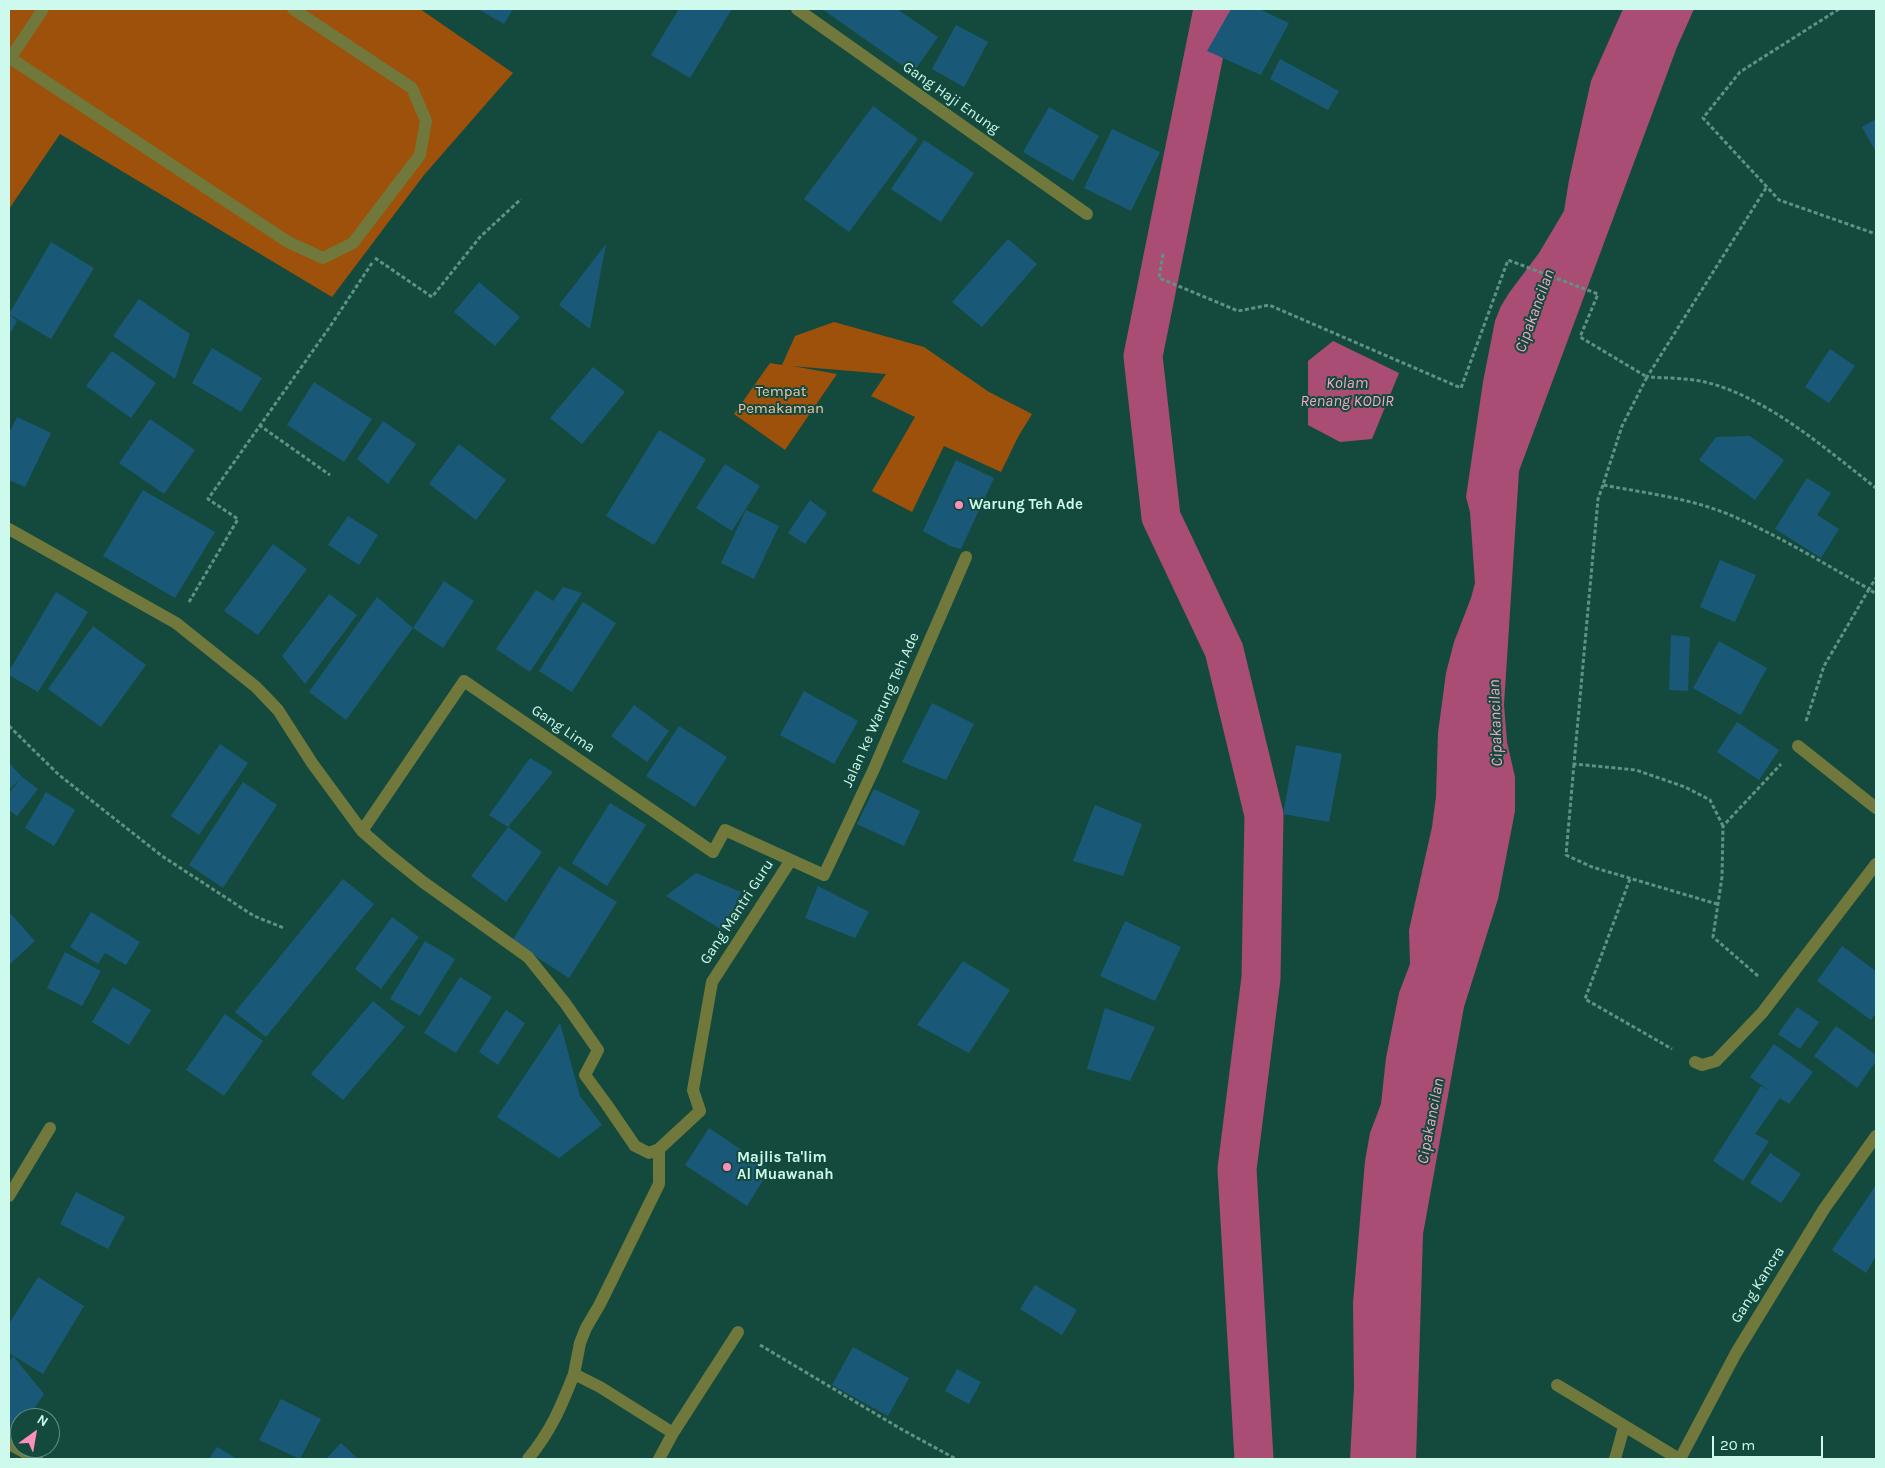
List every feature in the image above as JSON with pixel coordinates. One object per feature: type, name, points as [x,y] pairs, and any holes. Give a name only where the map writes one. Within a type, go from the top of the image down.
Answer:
[{"type":"street","points":[[43,9],[9,59],[288,242],[323,258],[353,243],[415,162],[420,154],[426,120],[412,88],[293,9]]},
{"type":"street","name":"Gang Haji Enung","points":[[796,9],[1087,214]]},
{"type":"street","points":[[9,529],[176,623],[256,687],[278,710],[312,764],[362,831],[387,854],[423,882],[528,957],[565,1002],[598,1050],[585,1075],[635,1146],[649,1153],[659,1149],[659,1184],[600,1304],[586,1328],[580,1343],[574,1374],[554,1424],[528,1459]]},
{"type":"street","name":"Jalan ke Warung Teh Ade","points":[[824,875],[873,771],[966,556]]},
{"type":"street","name":"Gang Lima","points":[[362,831],[464,681],[713,852],[725,830],[791,860]]},
{"type":"street","points":[[1798,746],[1876,808]]},
{"type":"street","name":"Gang Mantri Guru","points":[[659,1149],[700,1112],[693,1090],[712,982],[791,860],[824,875]]},
{"type":"street","points":[[1694,1062],[1702,1065],[1716,1061],[1762,1013],[1876,864]]},
{"type":"street","points":[[9,1196],[50,1128]]},
{"type":"street","name":"Gang Kancra","points":[[1558,1385],[1679,1459],[1741,1345],[1824,1209],[1876,1136]]},
{"type":"street","points":[[659,1459],[738,1332]]},
{"type":"street","points":[[574,1374],[600,1387],[673,1434]]},
{"type":"street","points":[[1615,1459],[1624,1427]]},
{"type":"street","points":[[9,1444],[37,1459]]},
{"type":"path","points":[[1839,9],[1740,72],[1704,118],[1779,200],[1876,234]]},
{"type":"path","points":[[1717,904],[1592,867],[1566,855],[1598,499],[1622,426],[1647,377],[1766,188]]},
{"type":"path","points":[[176,623],[238,519],[208,499],[329,328],[376,257],[432,297],[480,237],[521,199]]},
{"type":"path","points":[[1164,254],[1159,278],[1238,311],[1269,305],[1461,388],[1508,260],[1598,294],[1580,337],[1647,377],[1704,382],[1749,397],[1816,440],[1876,488]]},
{"type":"path","points":[[259,425],[330,475]]},
{"type":"path","points":[[1603,485],[1682,500],[1729,514],[1778,538],[1876,594]]},
{"type":"path","points":[[1723,826],[1798,746],[1824,666],[1876,578]]},
{"type":"path","points":[[9,726],[59,775],[162,856],[254,916],[284,928]]},
{"type":"path","points":[[1574,764],[1636,770],[1685,787],[1710,800],[1723,826],[1722,877],[1713,937],[1761,978],[1762,1013]]},
{"type":"path","points":[[1630,879],[1585,999],[1694,1062]]},
{"type":"path","points":[[738,1332],[900,1429],[956,1459]]},
{"type":"green space","points":[[9,9],[420,9],[513,73],[424,175],[332,297],[60,134],[9,209]]},
{"type":"green space","name":"Tempat Pemakaman","points":[[834,322],[924,347],[989,392],[1032,414],[1018,437],[1001,472],[944,446],[912,512],[872,491],[915,417],[871,396],[886,374],[792,366],[837,374],[785,450],[734,414],[770,363],[782,365],[795,336]]},
{"type":"water","name":"Cipakancilan","points":[[1623,9],[1694,9],[1677,47],[1519,471],[1504,705],[1507,742],[1515,777],[1515,811],[1498,899],[1464,1007],[1423,1234],[1416,1459],[1350,1459],[1354,1388],[1353,1303],[1365,1161],[1370,1133],[1381,1104],[1386,1058],[1399,993],[1410,964],[1409,930],[1432,827],[1436,797],[1438,733],[1446,673],[1454,642],[1475,583],[1470,512],[1466,497],[1483,382],[1495,321],[1501,306],[1539,253],[1564,211],[1591,81]]},
{"type":"water","name":"Kolam Renang KODIR","points":[[1333,341],[1399,373],[1372,439],[1340,442],[1308,425],[1308,361]]},
{"type":"building","points":[[478,9],[513,9],[504,24]]},
{"type":"building","points":[[679,9],[732,9],[690,78],[651,55]]},
{"type":"building","points":[[822,9],[897,9],[938,37],[913,73]]},
{"type":"building","points":[[1231,9],[1259,9],[1289,23],[1261,75],[1207,51]]},
{"type":"building","points":[[956,25],[988,42],[964,87],[932,69]]},
{"type":"building","points":[[1280,59],[1339,91],[1328,110],[1270,79]]},
{"type":"building","points":[[873,106],[918,139],[849,232],[804,199]]},
{"type":"building","points":[[1049,107],[1099,136],[1073,181],[1023,152]]},
{"type":"building","points":[[1876,119],[1876,152],[1862,127]]},
{"type":"building","points":[[1112,129],[1160,152],[1131,211],[1084,188]]},
{"type":"building","points":[[924,140],[974,173],[941,222],[891,189]]},
{"type":"building","points":[[1008,239],[1037,264],[982,327],[952,302]]},
{"type":"building","points":[[51,242],[94,268],[51,339],[9,314]]},
{"type":"building","points":[[606,244],[590,329],[559,305]]},
{"type":"building","points":[[479,282],[520,317],[495,346],[454,312]]},
{"type":"building","points":[[139,299],[190,334],[175,379],[113,336]]},
{"type":"building","points":[[9,314],[17,321],[9,335]]},
{"type":"building","points":[[212,348],[262,378],[241,412],[192,383]]},
{"type":"building","points":[[1830,349],[1855,366],[1829,403],[1805,387]]},
{"type":"building","points":[[112,351],[156,383],[131,418],[86,386]]},
{"type":"building","points":[[593,367],[625,392],[582,444],[550,418]]},
{"type":"building","points":[[314,382],[372,419],[344,462],[287,425]]},
{"type":"building","points":[[17,417],[51,433],[25,487],[9,480],[9,429],[11,430]]},
{"type":"building","points":[[150,419],[195,450],[164,494],[119,463]]},
{"type":"building","points":[[383,421],[416,444],[388,484],[357,459]]},
{"type":"building","points":[[659,430],[706,459],[654,545],[606,516]]},
{"type":"building","points":[[1750,436],[1784,460],[1755,500],[1699,460],[1716,437]]},
{"type":"building","points":[[459,444],[506,480],[476,520],[429,484]]},
{"type":"building","name":"Warung Teh Ade","points":[[956,460],[994,478],[961,549],[950,546],[923,531]]},
{"type":"building","points":[[725,464],[760,486],[732,531],[696,508]]},
{"type":"building","points":[[1807,478],[1831,493],[1817,515],[1839,529],[1821,558],[1775,529]]},
{"type":"building","points":[[143,490],[215,532],[175,598],[103,556]]},
{"type":"building","points":[[810,500],[827,513],[805,544],[788,533]]},
{"type":"building","points":[[746,510],[779,526],[754,579],[721,563]]},
{"type":"building","points":[[348,516],[378,535],[359,565],[328,545]]},
{"type":"building","points":[[273,544],[307,569],[258,635],[224,611]]},
{"type":"building","points":[[1720,560],[1756,575],[1735,622],[1700,607]]},
{"type":"building","points":[[444,581],[474,601],[443,648],[413,628]]},
{"type":"building","points":[[563,587],[582,593],[530,672],[496,649],[536,590],[553,601]]},
{"type":"building","points":[[56,592],[88,612],[38,692],[9,675],[9,671]]},
{"type":"building","points":[[329,594],[357,615],[305,684],[282,656]]},
{"type":"building","points":[[377,597],[413,628],[346,720],[309,692]]},
{"type":"building","points":[[583,602],[616,623],[572,692],[539,671]]},
{"type":"building","points":[[93,626],[146,665],[101,727],[48,689]]},
{"type":"building","points":[[1671,635],[1690,637],[1688,691],[1669,690]]},
{"type":"building","points":[[1719,641],[1767,668],[1741,715],[1693,688]]},
{"type":"building","points":[[804,691],[858,721],[834,764],[780,735]]},
{"type":"building","points":[[932,703],[974,724],[946,780],[902,762]]},
{"type":"building","points":[[634,705],[669,731],[647,762],[611,736]]},
{"type":"building","points":[[1737,722],[1779,750],[1759,780],[1717,752]]},
{"type":"building","points":[[679,726],[727,757],[695,807],[646,776]]},
{"type":"building","points":[[220,744],[248,763],[199,835],[171,816]]},
{"type":"building","points":[[1296,745],[1342,754],[1329,822],[1283,814]]},
{"type":"building","points":[[530,758],[553,772],[508,827],[489,815]]},
{"type":"building","points":[[9,763],[22,777],[9,790]]},
{"type":"building","points":[[22,777],[38,789],[17,816],[9,810],[9,793]]},
{"type":"building","points":[[243,782],[277,805],[223,888],[189,865]]},
{"type":"building","points":[[874,789],[920,811],[904,846],[857,824]]},
{"type":"building","points":[[46,792],[75,810],[54,846],[25,828]]},
{"type":"building","points":[[610,803],[646,825],[607,886],[572,863]]},
{"type":"building","points":[[1095,805],[1142,824],[1123,876],[1073,861]]},
{"type":"building","points":[[508,827],[542,852],[506,902],[471,876]]},
{"type":"building","points":[[559,866],[617,902],[569,978],[512,941]]},
{"type":"building","points":[[696,873],[741,892],[724,931],[666,896]]},
{"type":"building","points":[[343,879],[374,904],[266,1037],[235,1012]]},
{"type":"building","points":[[818,886],[869,912],[855,938],[805,918]]},
{"type":"building","points":[[9,912],[35,941],[9,965]]},
{"type":"building","points":[[91,912],[140,942],[126,965],[105,953],[98,964],[70,947]]},
{"type":"building","points":[[392,917],[419,937],[381,989],[355,969]]},
{"type":"building","points":[[1125,921],[1181,947],[1155,1001],[1100,976]]},
{"type":"building","points":[[425,941],[455,959],[420,1016],[390,999]]},
{"type":"building","points":[[1842,946],[1876,971],[1876,1013],[1871,1020],[1817,981]]},
{"type":"building","points":[[65,952],[101,971],[82,1006],[47,988]]},
{"type":"building","points":[[963,961],[1010,990],[969,1053],[917,1025]]},
{"type":"building","points":[[460,977],[492,997],[456,1053],[424,1033]]},
{"type":"building","points":[[113,987],[151,1010],[129,1045],[92,1022]]},
{"type":"building","points":[[373,1001],[405,1027],[343,1100],[311,1074]]},
{"type":"building","points":[[1797,1007],[1819,1022],[1800,1049],[1778,1034]]},
{"type":"building","points":[[1105,1008],[1155,1027],[1130,1081],[1087,1069]]},
{"type":"building","points":[[506,1010],[525,1023],[498,1065],[479,1052]]},
{"type":"building","points":[[225,1014],[263,1041],[224,1096],[186,1070]]},
{"type":"building","points":[[560,1023],[580,1096],[602,1125],[559,1158],[497,1117]]},
{"type":"building","points":[[1836,1026],[1876,1055],[1876,1061],[1857,1088],[1814,1056]]},
{"type":"building","points":[[1774,1044],[1813,1072],[1789,1104],[1780,1098],[1755,1134],[1769,1141],[1743,1181],[1713,1161],[1761,1086],[1770,1091],[1750,1077]]},
{"type":"building","name":"Majlis Ta'lim Al Muawanah","points":[[709,1128],[770,1169],[747,1206],[685,1165]]},
{"type":"building","points":[[1770,1153],[1801,1174],[1781,1203],[1750,1183]]},
{"type":"building","points":[[1876,1185],[1876,1256],[1866,1273],[1832,1250]]},
{"type":"building","points":[[76,1192],[125,1217],[108,1249],[60,1224]]},
{"type":"building","points":[[38,1277],[84,1306],[43,1374],[9,1353],[9,1324]]},
{"type":"building","points":[[1035,1285],[1077,1310],[1062,1335],[1020,1309]]},
{"type":"building","points":[[853,1347],[909,1378],[888,1416],[832,1385]]},
{"type":"building","points":[[13,1356],[44,1394],[35,1408],[10,1408],[10,1440],[9,1439],[9,1363]]},
{"type":"building","points":[[957,1369],[981,1382],[969,1404],[945,1391]]},
{"type":"building","points":[[281,1399],[321,1419],[300,1459],[259,1440]]},
{"type":"building","points":[[341,1443],[358,1459],[326,1459]]},
{"type":"building","points":[[217,1447],[237,1459],[209,1459]]},
{"type":"waterway","points":[[1213,9],[1143,356],[1161,517],[1224,650],[1264,815],[1261,978],[1237,1169],[1254,1459]]},
{"type":"place","name":"Warung Teh Ade","points":[[959,505]]},
{"type":"place","name":"Majlis Ta'lim Al Muawanah","points":[[727,1167]]}]
